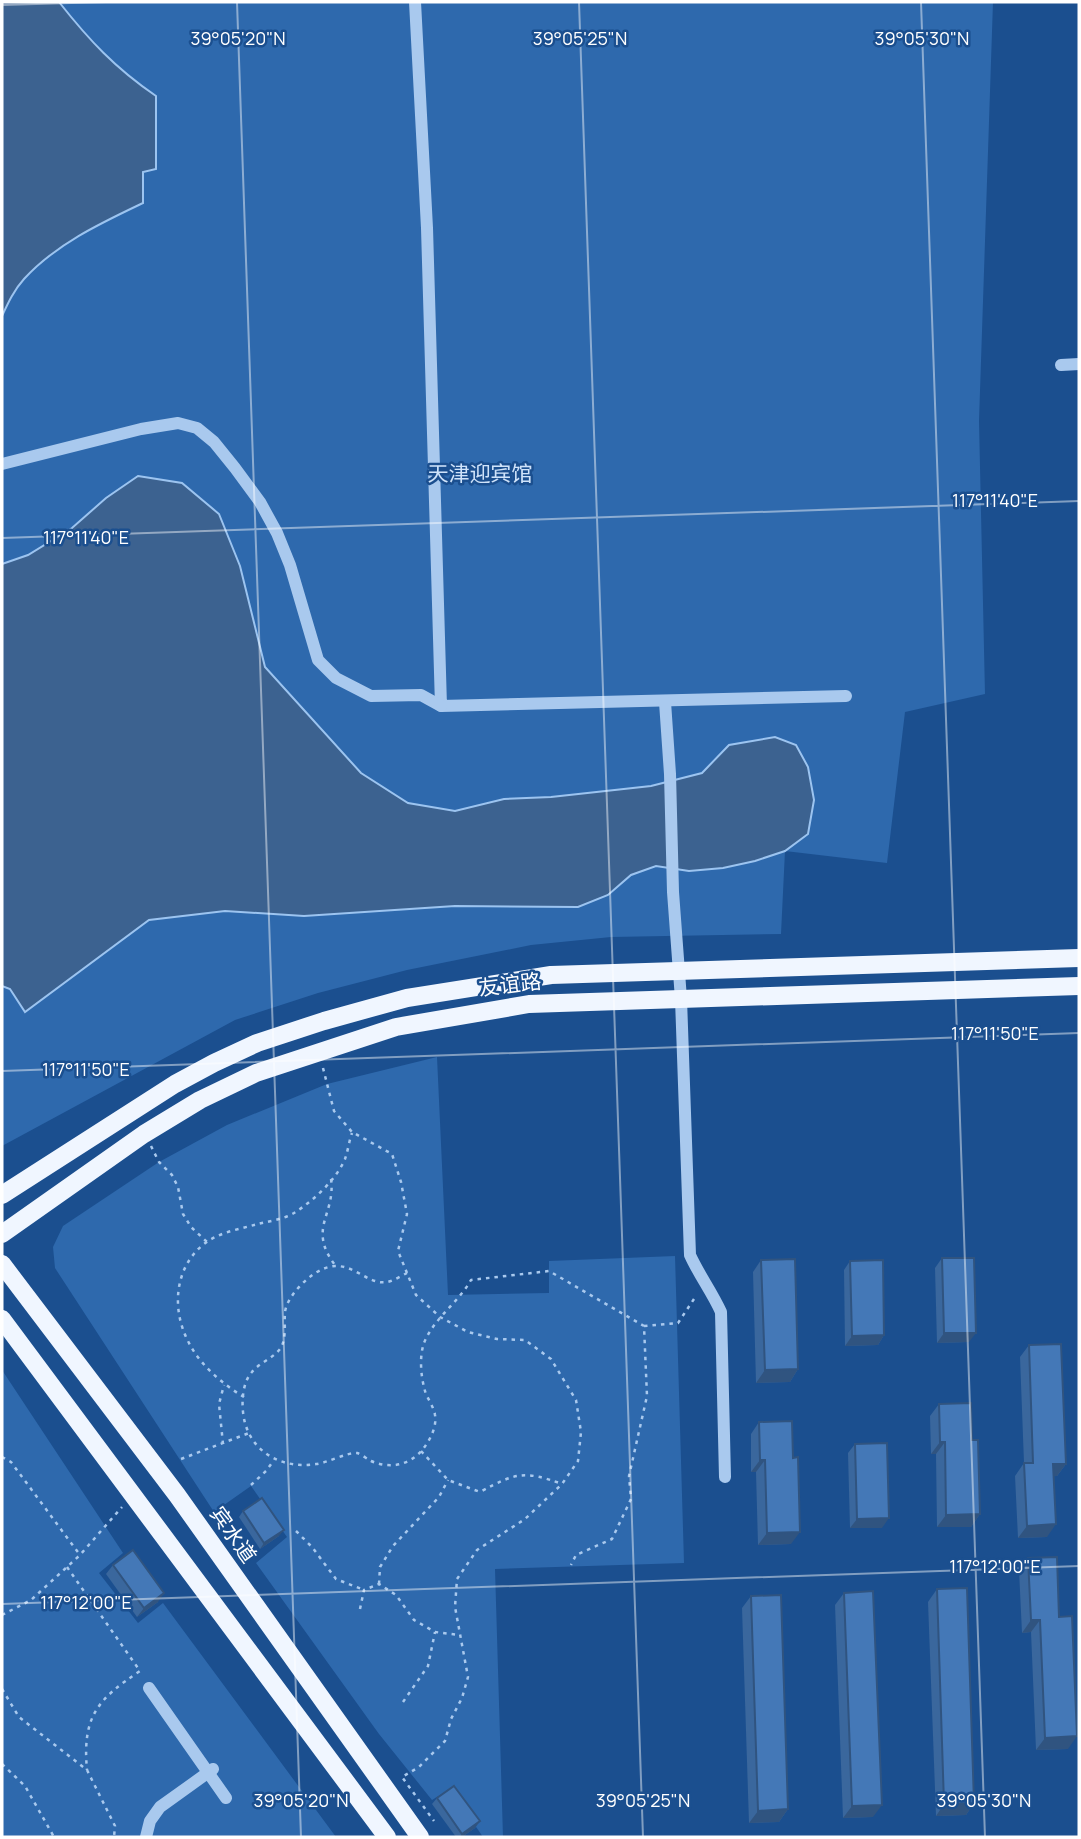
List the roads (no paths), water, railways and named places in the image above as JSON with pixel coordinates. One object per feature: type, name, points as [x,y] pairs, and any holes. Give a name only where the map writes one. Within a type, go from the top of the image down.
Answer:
[{"type":"main road","name":"友谊路","points":[[2,1195],[175,1084],[214,1063],[268,1040],[407,998],[551,975],[1079,958]]},
{"type":"main road","name":"友谊路","points":[[2,1234],[144,1134],[226,1086],[319,1051],[396,1027],[529,1004],[1079,986]]},
{"type":"main road","name":"宾水道","points":[[2,1264],[177,1495],[420,1837]]},
{"type":"main road","points":[[2,1319],[387,1837]]},
{"type":"street","points":[[415,2],[427,228],[441,706]]},
{"type":"street","points":[[1061,365],[1079,364]]},
{"type":"street","points":[[2,464],[141,429],[178,423],[197,428],[214,442],[235,468],[260,502],[277,533],[290,565],[318,660],[336,678],[371,695],[421,695],[441,706],[846,696]]},
{"type":"street","points":[[665,702],[673,892],[681,999],[690,1255],[721,1312],[725,1477]]},
{"type":"street","points":[[152,1686],[229,1796]]},
{"type":"street","points":[[146,1837],[149,1821],[160,1807],[213,1774]]},
{"type":"street","points":[[151,1837],[154,1826],[162,1815],[213,1774]]},
{"type":"park label","name":"天津迎宾馆","points":[[480,474]]}]
